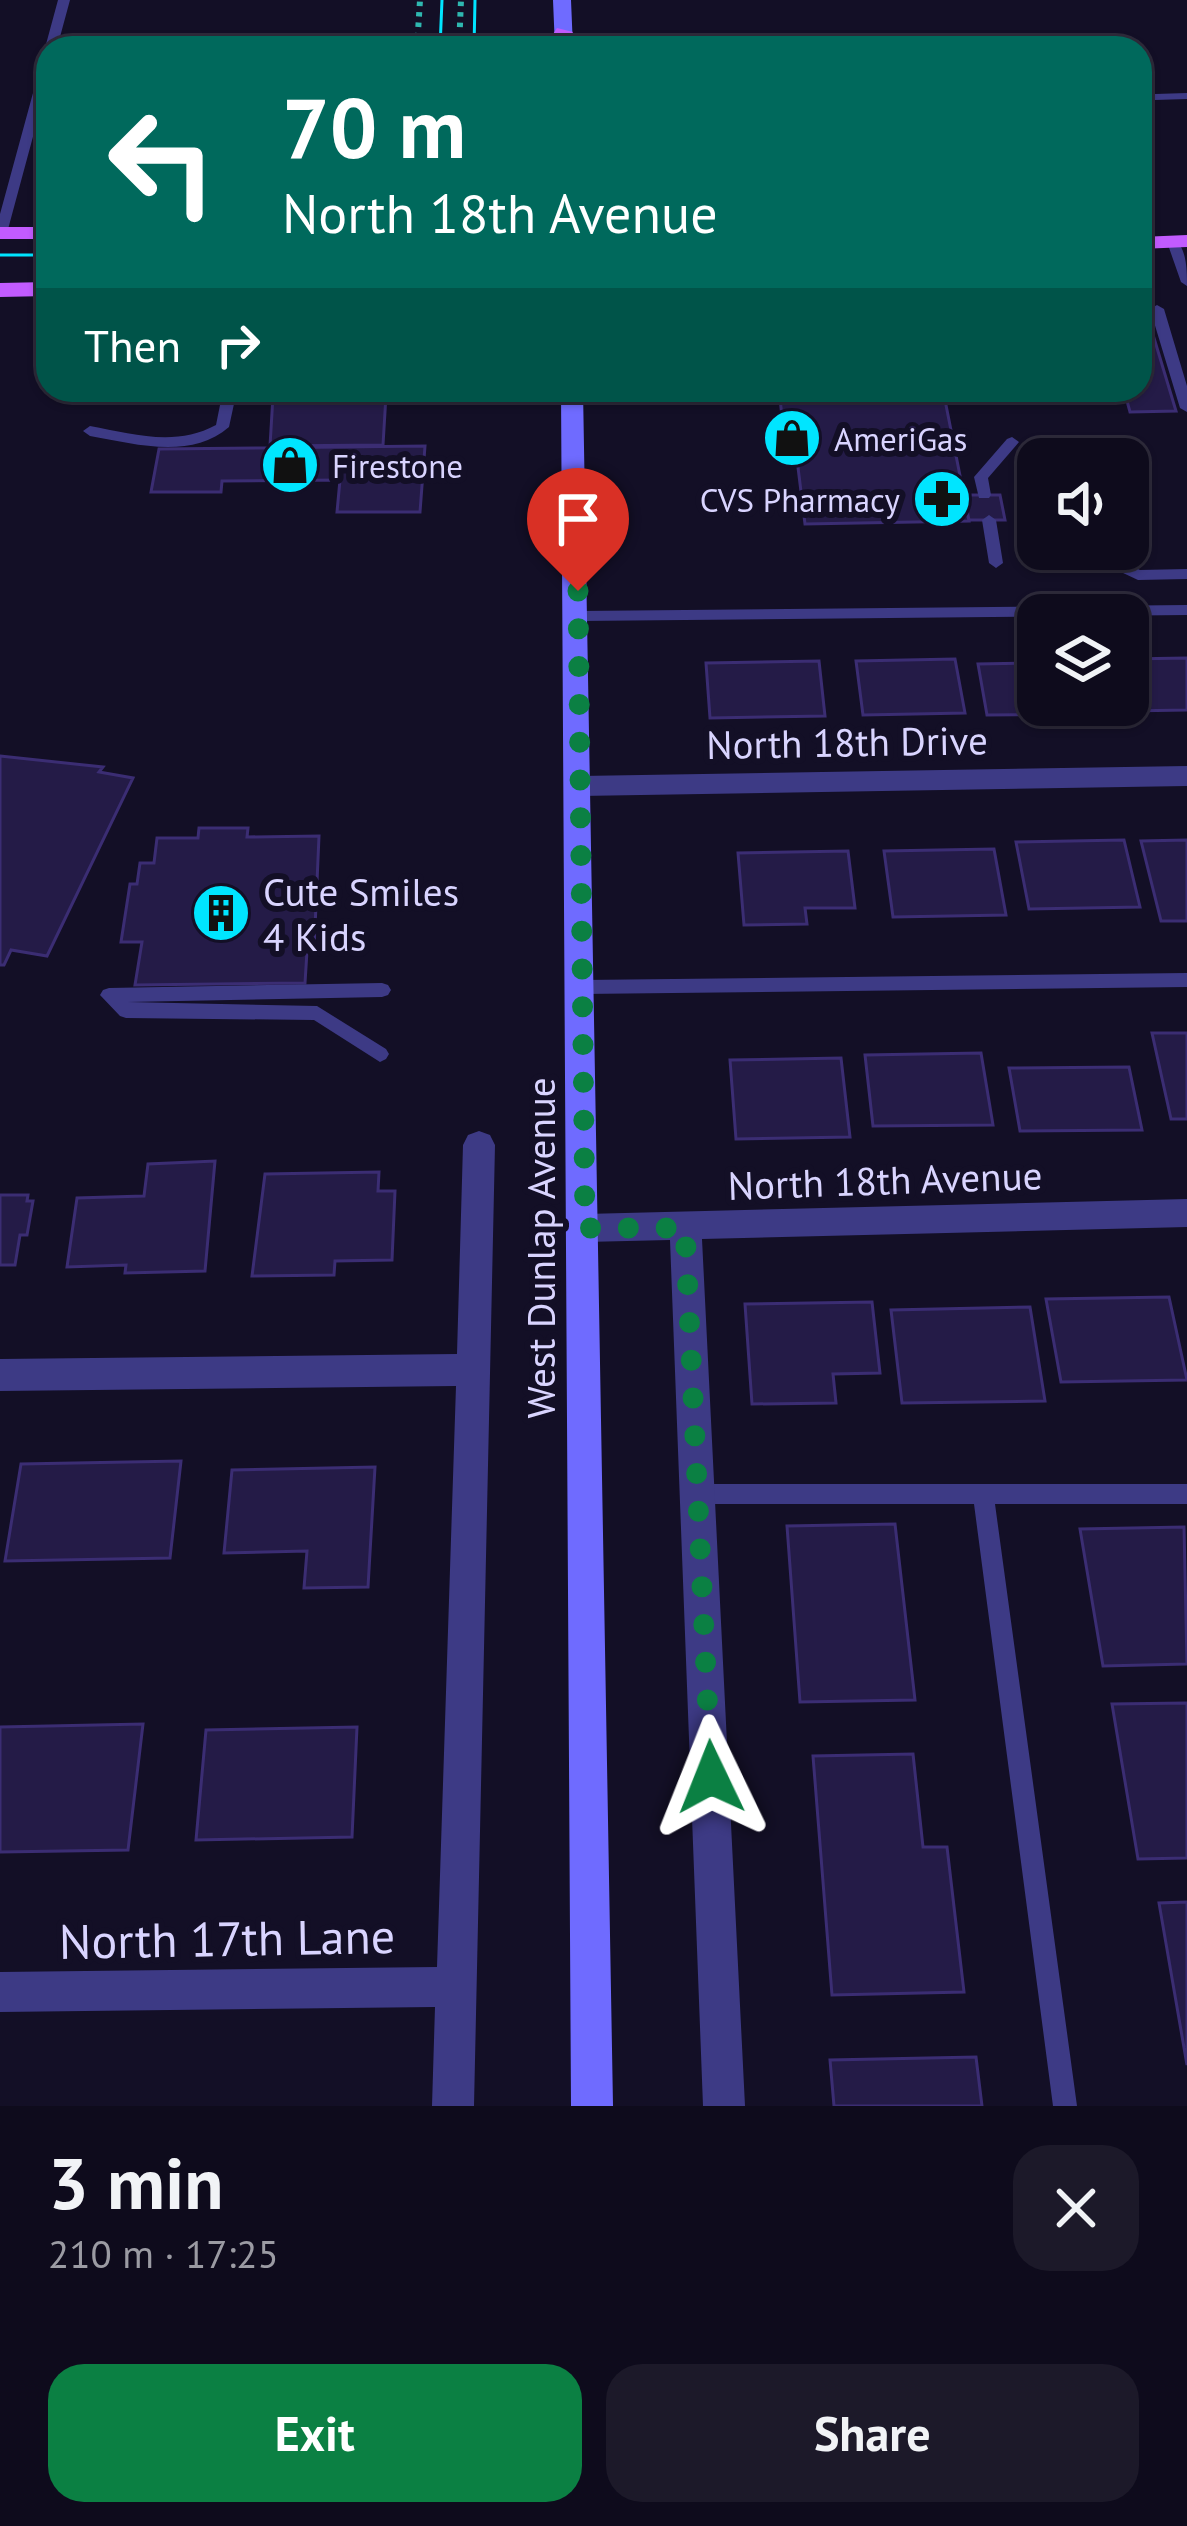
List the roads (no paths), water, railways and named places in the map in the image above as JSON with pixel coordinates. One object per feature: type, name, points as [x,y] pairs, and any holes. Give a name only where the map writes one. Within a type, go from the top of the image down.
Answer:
[{"type":"main road","points":[[560,36],[562,0]]},
{"type":"main road","points":[[0,233],[36,233]]},
{"type":"main road","points":[[0,290],[36,289]]},
{"type":"main road","name":"West Dunlap Avenue","points":[[572,402],[592,2106]]},
{"type":"street","name":"North 18th Drive","points":[[580,786],[1187,776]]},
{"type":"street","name":"West Dunlap Avenue","points":[[453,2106],[478,1145]]},
{"type":"street","name":"North 18th Avenue","points":[[585,1228],[1187,1213]]},
{"type":"street","points":[[685,1228],[724,2106]]},
{"type":"street","points":[[0,1375],[473,1370]]},
{"type":"street","name":"North 17th Lane","points":[[0,1992],[456,1987]]},
{"type":"lane","points":[[54,36],[64,0]]},
{"type":"lane","points":[[1155,97],[1187,96]]},
{"type":"lane","points":[[0,233],[36,103]]},
{"type":"lane","points":[[1180,242],[1187,282]]},
{"type":"lane","points":[[1157,309],[1187,408]]},
{"type":"lane","points":[[90,431],[164,442],[202,441],[222,427],[227,402]]},
{"type":"lane","points":[[984,495],[981,477],[1012,442]]},
{"type":"lane","points":[[988,520],[996,563]]},
{"type":"lane","points":[[1128,570],[1138,575],[1187,574]]},
{"type":"lane","points":[[578,616],[1187,610]]},
{"type":"lane","points":[[582,987],[1187,980]]},
{"type":"lane","points":[[380,1054],[317,1012],[126,1011],[109,995],[382,990]]},
{"type":"lane","points":[[699,1494],[1187,1494]]},
{"type":"lane","points":[[984,1497],[1065,2106]]},
{"type":"tram line","points":[[440,36],[442,0]]},
{"type":"tram line","points":[[474,36],[475,0]]},
{"type":"tram line","points":[[0,255],[36,255]]},
{"type":"place","name":"AmeriGas","points":[[792,438]]},
{"type":"place","name":"Firestone","points":[[290,465]]},
{"type":"place","name":"CVS Pharmacy","points":[[942,499]]},
{"type":"place","name":"Cute Smiles 4 Kids","points":[[221,913]]}]
